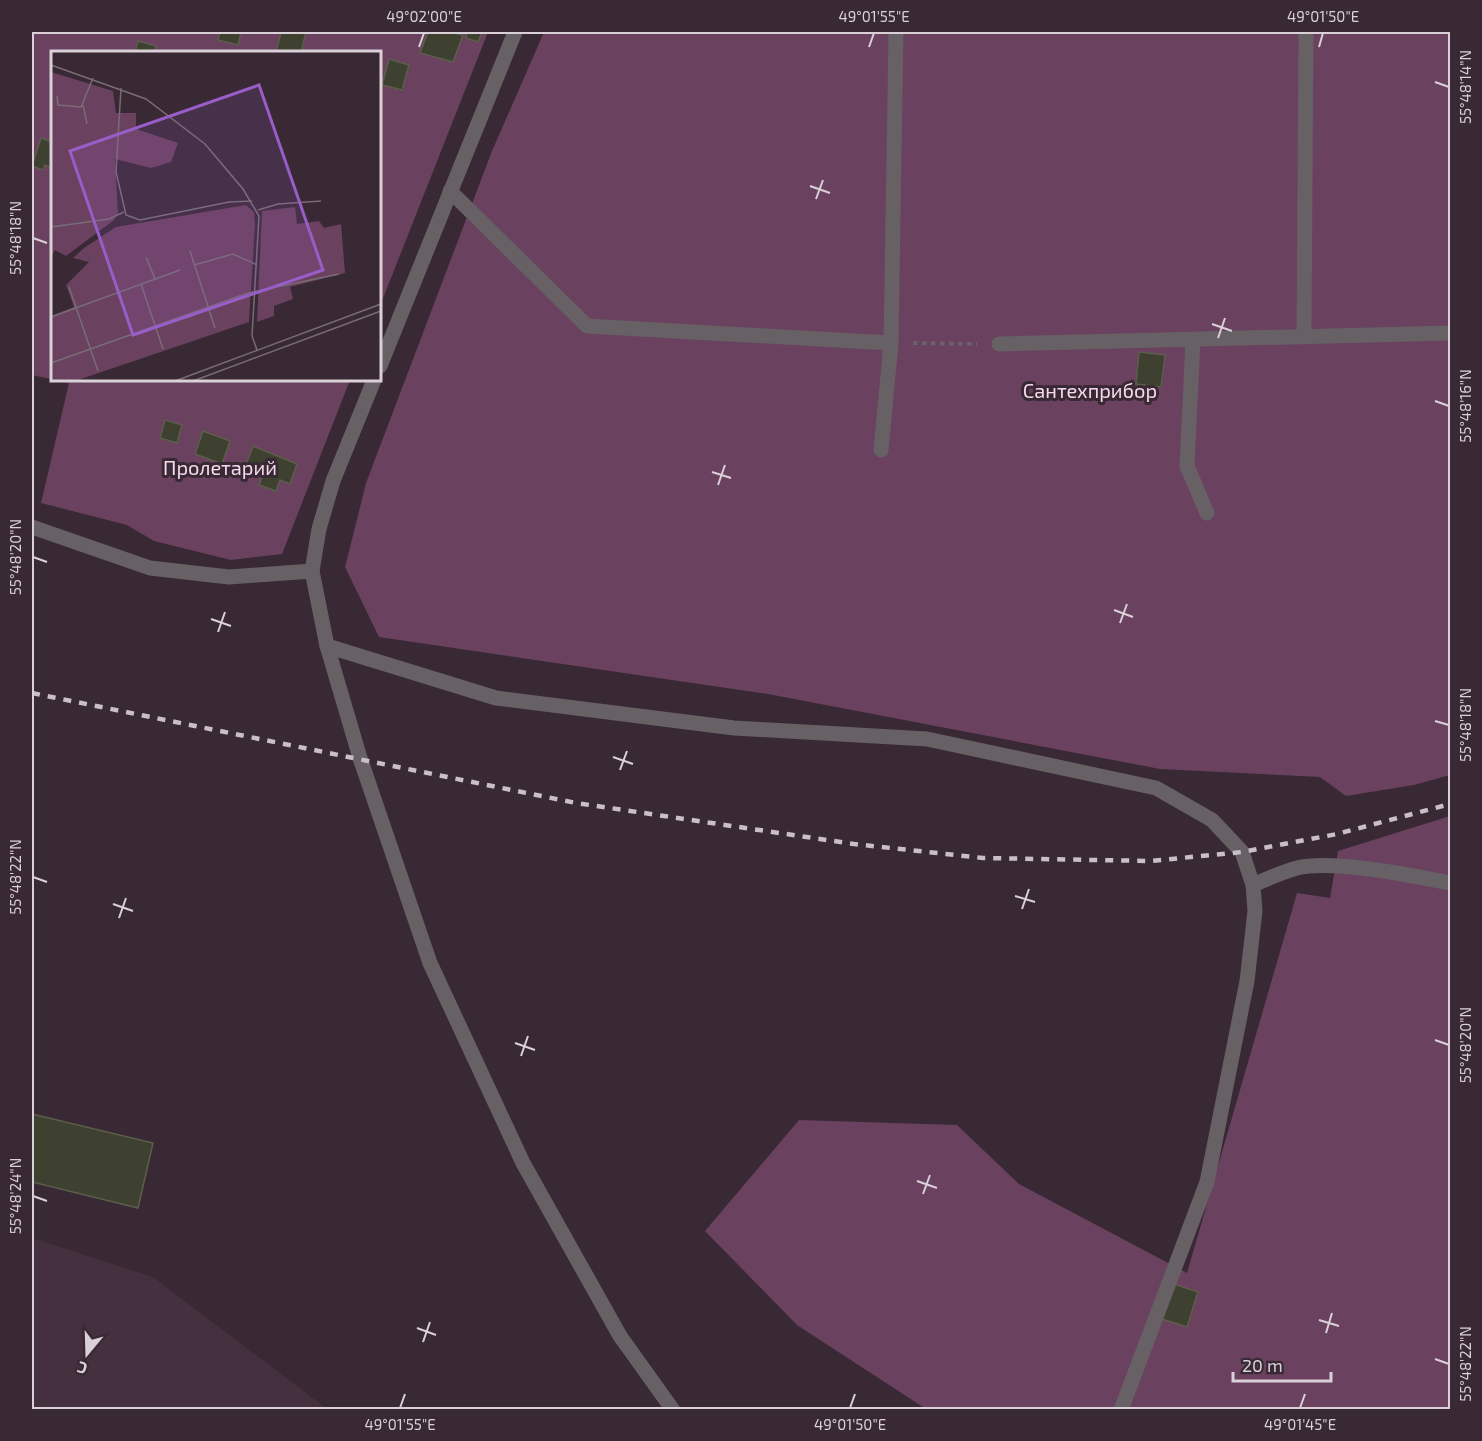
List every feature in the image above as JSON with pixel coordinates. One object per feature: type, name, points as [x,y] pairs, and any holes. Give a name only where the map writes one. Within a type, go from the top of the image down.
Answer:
[{"type":"street","points":[[381,364],[515,32]]},
{"type":"street","points":[[881,450],[891,343],[896,32]]},
{"type":"street","points":[[1304,338],[1306,32]]},
{"type":"street","points":[[450,191],[587,326],[891,343]]},
{"type":"street","points":[[999,344],[1450,333]]},
{"type":"street","points":[[1193,340],[1188,466],[1207,513]]},
{"type":"street","points":[[374,381],[333,482],[319,529],[312,571],[327,646],[360,758],[435,973],[524,1163],[620,1336],[673,1410]]},
{"type":"street","points":[[32,526],[150,568],[229,577],[312,571]]},
{"type":"street","points":[[327,646],[496,698],[734,728],[927,740],[1156,788],[1212,820],[1242,852],[1253,885],[1255,911],[1247,981],[1207,1182],[1121,1410]]},
{"type":"street","points":[[1253,885],[1298,867],[1325,866],[1374,870],[1450,883]]},
{"type":"path","points":[[891,343],[999,344]]},
{"type":"shaded area","points":[[32,1238],[153,1277],[327,1409],[32,1409]]},
{"type":"green space","points":[[32,32],[488,32],[381,303],[381,51],[51,51],[51,379],[32,375]]},
{"type":"green space","name":"Сантехприбор","points":[[544,32],[1450,32],[1450,775],[1414,785],[1346,796],[1320,777],[1160,769],[768,694],[379,637],[345,567],[366,483],[492,151]]},
{"type":"green space","name":"Пролетарий","points":[[60,381],[350,381],[282,554],[231,560],[154,541],[127,525],[41,503],[69,383]]},
{"type":"green space","points":[[1450,816],[1450,1409],[926,1409],[797,1325],[705,1231],[799,1120],[957,1125],[1019,1184],[1187,1273],[1297,893],[1330,898],[1338,851]]},
{"type":"building","points":[[220,32],[241,32],[238,45],[218,40]]},
{"type":"building","points":[[281,32],[306,32],[301,51],[276,51]]},
{"type":"building","points":[[428,32],[450,32],[463,35],[453,62],[420,53]]},
{"type":"building","points":[[467,32],[482,32],[478,42],[466,38]]},
{"type":"building","points":[[138,41],[156,46],[154,51],[135,51]]},
{"type":"building","points":[[389,59],[409,65],[402,90],[382,85]]},
{"type":"building","points":[[41,138],[51,142],[51,168],[45,165],[43,170],[32,166]]},
{"type":"building","points":[[1139,352],[1165,355],[1161,387],[1136,384]]},
{"type":"building","points":[[165,420],[182,425],[177,443],[160,438]]},
{"type":"building","points":[[203,431],[230,441],[222,464],[195,454]]},
{"type":"building","points":[[253,446],[297,464],[290,484],[280,480],[276,491],[259,485],[262,477],[244,470]]},
{"type":"building","points":[[32,1114],[153,1143],[138,1208],[32,1182]]},
{"type":"building","points":[[1174,1284],[1198,1292],[1187,1327],[1162,1319]]},
{"type":"railway","points":[[32,693],[576,803],[854,844],[983,858],[1151,861],[1242,852],[1337,834],[1450,804]]}]
